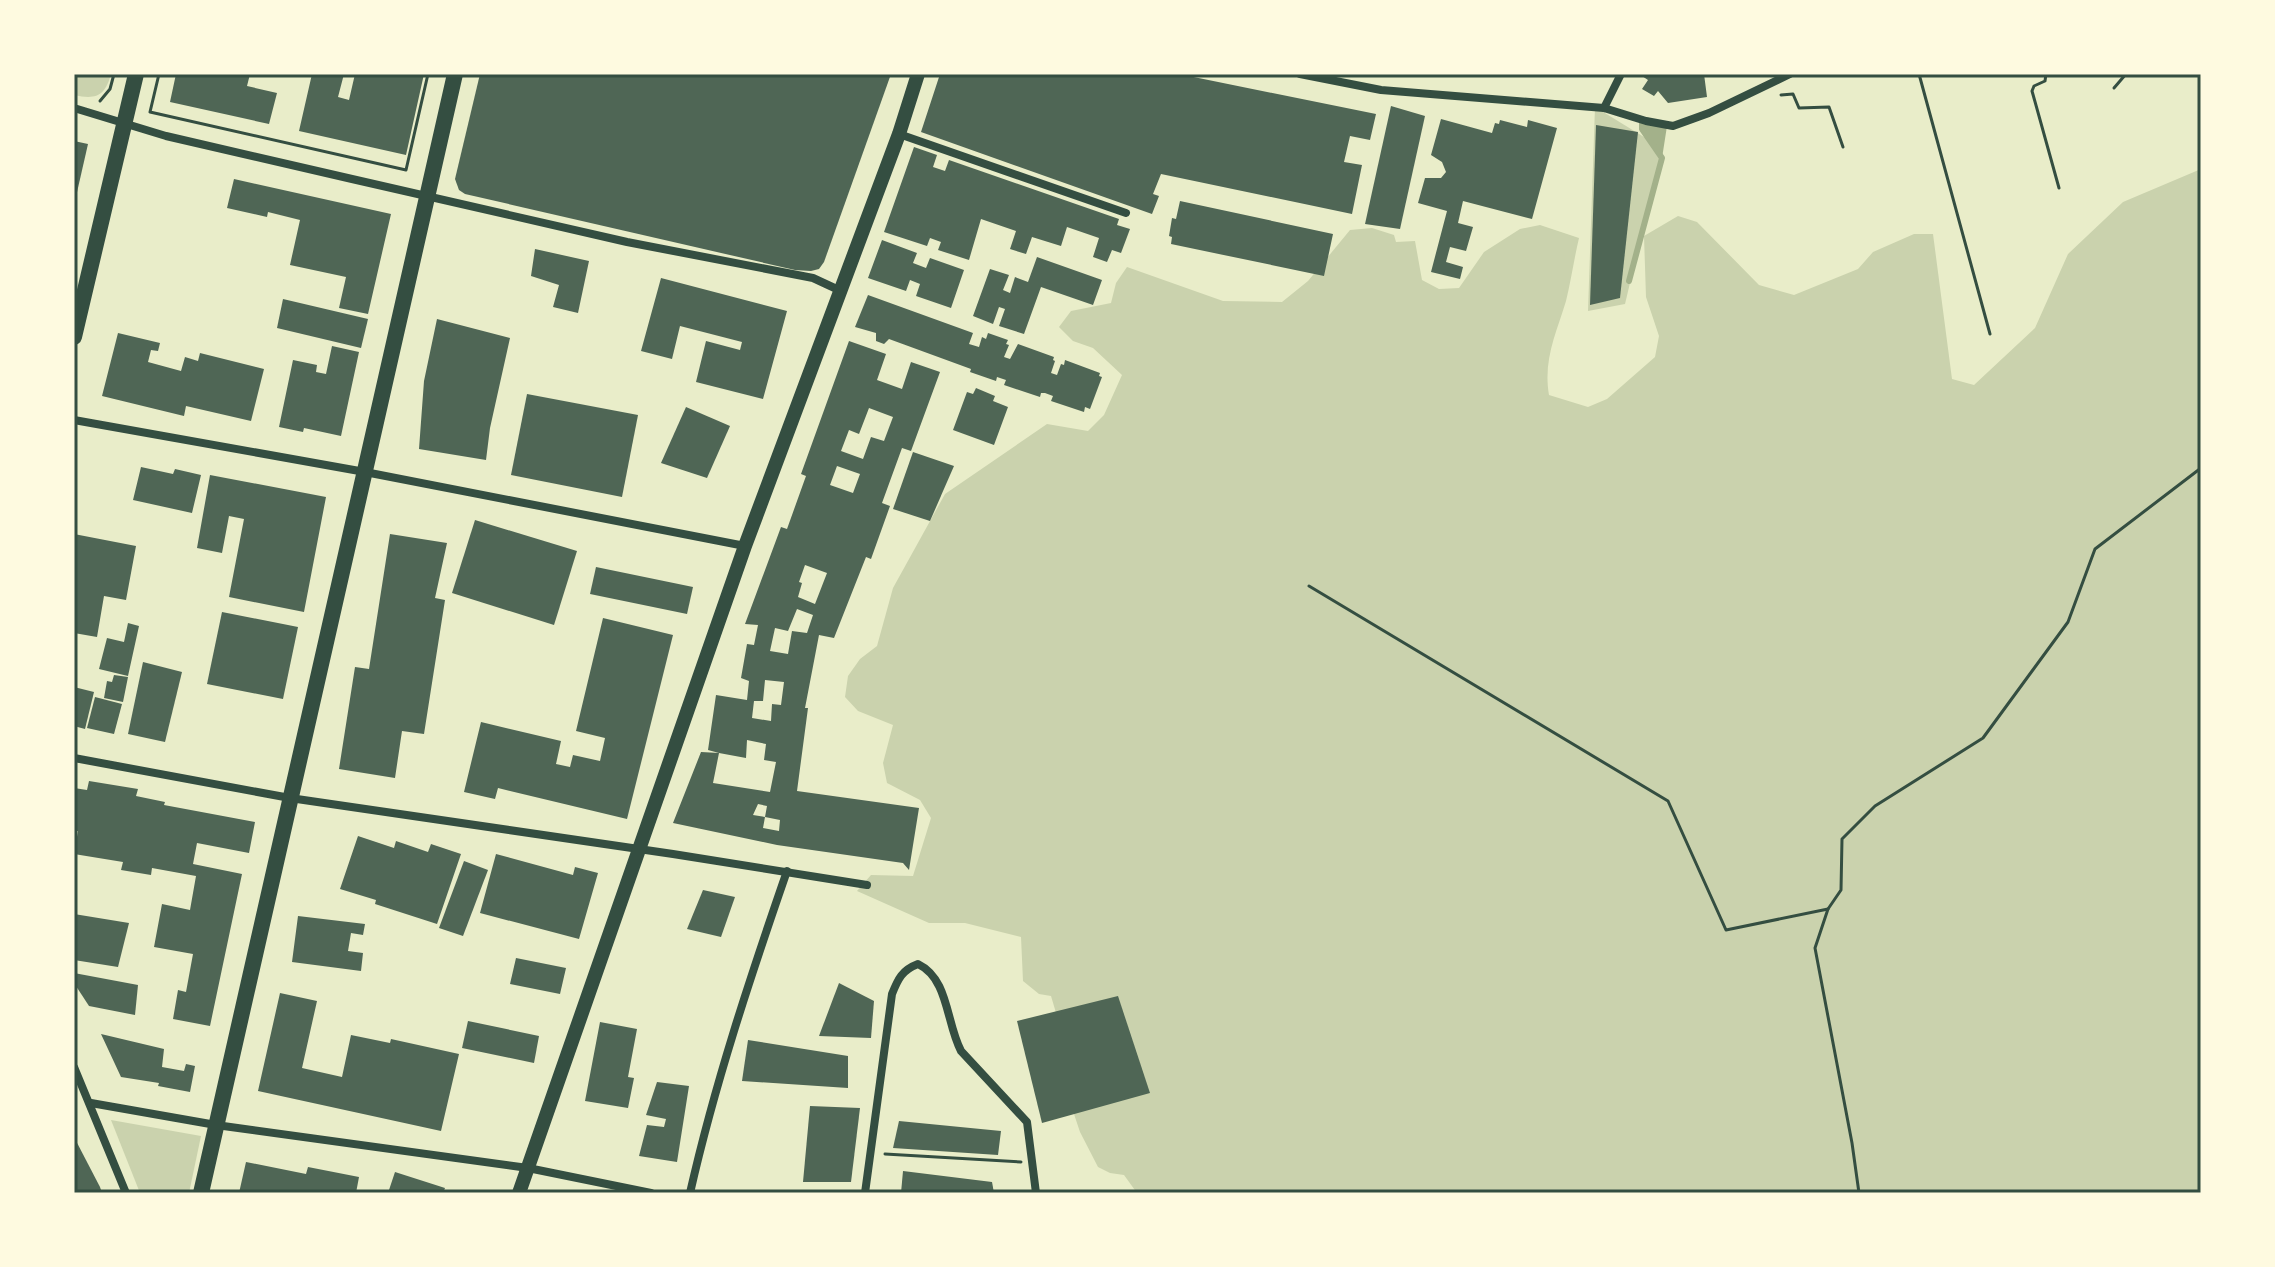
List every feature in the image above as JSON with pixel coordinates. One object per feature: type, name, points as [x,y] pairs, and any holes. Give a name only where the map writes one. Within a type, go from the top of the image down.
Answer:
[{"type":"main road","points":[[74,337],[136,74]]},
{"type":"main road","points":[[201,1193],[455,74]]},
{"type":"street","points":[[519,1193],[745,546],[899,134],[918,74]]},
{"type":"street","points":[[1300,74],[1381,90],[1604,108],[1646,121],[1677,125],[1790,74]]},
{"type":"street","points":[[1604,108],[1621,74]]},
{"type":"street","points":[[74,108],[166,136],[627,242],[813,278],[841,291]]},
{"type":"street","points":[[899,134],[1126,213]]},
{"type":"street","points":[[74,420],[365,472],[745,546]]},
{"type":"street","points":[[74,758],[290,798],[867,885]]},
{"type":"street","points":[[690,1193],[708,1112],[733,1028],[787,871]]},
{"type":"street","points":[[865,1193],[892,994],[899,977],[918,964],[933,975],[940,986],[961,1051],[1027,1122],[1036,1193]]},
{"type":"street","points":[[74,1067],[126,1193]]},
{"type":"street","points":[[91,1103],[216,1125],[528,1168],[651,1193]]},
{"type":"path","points":[[99,102],[110,89],[114,74]]},
{"type":"path","points":[[159,74],[150,112],[406,170],[428,74]]},
{"type":"path","points":[[1919,74],[1990,334]]},
{"type":"path","points":[[2046,74],[2045,81],[2034,86],[2032,91],[2059,188]]},
{"type":"path","points":[[2114,88],[2126,74]]},
{"type":"path","points":[[1777,80],[1781,96],[1793,94],[1799,108],[1829,107],[1843,147]]},
{"type":"path","points":[[1859,1193],[1815,948],[1828,909],[1841,890],[1842,839],[1875,806],[1983,738],[2068,622],[2095,549],[2201,468]]},
{"type":"path","points":[[1309,586],[1668,801],[1726,930],[1828,909]]},
{"type":"path","points":[[869,1153],[1031,1163]]},
{"type":"shaded area","points":[[74,74],[111,74],[102,92],[88,97],[74,95]]},
{"type":"shaded area","points":[[1595,107],[1662,148],[1625,304],[1588,311]]},
{"type":"shaded area","points":[[1642,120],[1667,126],[1662,158],[1642,129]]},
{"type":"shaded area","points":[[2201,169],[2201,1193],[1137,1193],[1124,1175],[1098,1167],[1080,1132],[1074,1114],[1065,1043],[1051,996],[1039,994],[1023,981],[1021,937],[965,923],[929,923],[857,891],[871,875],[913,876],[931,818],[920,800],[887,783],[883,763],[893,725],[858,711],[845,697],[848,676],[860,659],[877,646],[893,588],[945,494],[1047,424],[1088,431],[1104,415],[1122,375],[1093,348],[1073,341],[1059,327],[1071,311],[1111,303],[1116,283],[1127,267],[1223,301],[1282,302],[1308,281],[1350,230],[1372,228],[1394,235],[1396,242],[1415,241],[1422,280],[1439,289],[1459,288],[1484,252],[1520,229],[1540,225],[1579,238],[1566,301],[1549,359],[1549,395],[1588,407],[1607,399],[1655,357],[1659,336],[1646,297],[1644,236],[1678,216],[1697,222],[1759,285],[1794,295],[1858,269],[1873,252],[1914,234],[1933,234],[1952,379],[1974,385],[2035,328],[2068,254],[2123,202]]},
{"type":"shaded area","points":[[111,1120],[201,1136],[189,1193],[140,1193]]},
{"type":"building","points":[[176,74],[250,74],[247,86],[277,93],[269,124],[170,102]]},
{"type":"building","points":[[312,74],[344,74],[338,97],[349,100],[355,74],[424,74],[406,155],[299,131]]},
{"type":"building","points":[[480,74],[891,74],[824,262],[819,269],[811,271],[795,270],[465,194],[459,190],[455,179]]},
{"type":"building","points":[[940,74],[1179,74],[1376,114],[1370,140],[1350,136],[1344,162],[1362,165],[1352,214],[1161,174],[1153,194],[1159,196],[1152,214],[921,132]]},
{"type":"building","points":[[1639,74],[1704,74],[1707,97],[1668,103],[1658,91],[1654,96],[1642,89],[1648,80]]},
{"type":"building","points":[[1391,106],[1425,116],[1400,229],[1365,224]]},
{"type":"building","points":[[1441,119],[1492,133],[1495,123],[1499,124],[1500,120],[1527,127],[1528,120],[1557,128],[1532,219],[1463,201],[1458,223],[1473,227],[1466,251],[1450,247],[1446,262],[1463,267],[1460,279],[1431,272],[1447,211],[1418,203],[1425,178],[1441,178],[1446,172],[1442,162],[1431,155]]},
{"type":"building","points":[[1596,125],[1638,132],[1620,298],[1590,305]]},
{"type":"building","points":[[74,141],[88,144],[75,201],[74,201]]},
{"type":"building","points":[[914,147],[937,155],[933,167],[945,171],[949,160],[1119,219],[1117,225],[1130,229],[1121,253],[1112,250],[1107,262],[1093,257],[1099,238],[1067,227],[1061,246],[1032,237],[1026,254],[1010,249],[1016,231],[981,219],[969,260],[938,250],[941,242],[930,238],[927,246],[884,232]]},
{"type":"building","points":[[234,179],[391,214],[368,314],[339,308],[346,277],[290,265],[300,220],[268,212],[267,217],[227,208]]},
{"type":"building","points":[[1180,201],[1333,234],[1324,276],[1171,244],[1172,218],[1176,219]]},
{"type":"building","points":[[882,240],[917,253],[913,263],[926,268],[930,258],[964,270],[951,308],[916,296],[920,284],[910,280],[906,291],[868,278]]},
{"type":"building","points":[[535,249],[589,261],[578,313],[553,307],[559,285],[531,276]]},
{"type":"building","points":[[1037,257],[1102,280],[1093,305],[1041,287],[1024,334],[999,326],[1005,309],[999,307],[993,324],[973,316],[990,269],[1009,275],[1003,290],[1010,293],[1015,277],[1028,282]]},
{"type":"building","points":[[661,278],[787,311],[763,399],[696,382],[706,341],[740,350],[742,342],[680,326],[672,359],[641,351]]},
{"type":"building","points":[[868,295],[973,333],[969,344],[979,347],[982,337],[986,339],[988,333],[1008,340],[1004,357],[1010,359],[1018,344],[1054,357],[1051,373],[1057,375],[1065,360],[1100,373],[1102,377],[1090,409],[1085,407],[1084,412],[1051,401],[1053,396],[1045,393],[1041,393],[1040,397],[1004,385],[1006,380],[997,377],[996,381],[970,372],[971,369],[889,339],[884,344],[876,341],[876,333],[855,327]]},
{"type":"building","points":[[283,299],[368,319],[361,348],[277,328]]},
{"type":"building","points":[[437,319],[510,338],[486,460],[419,449],[424,381]]},
{"type":"building","points":[[118,333],[160,343],[158,351],[151,350],[148,362],[181,371],[185,357],[198,361],[200,353],[264,369],[251,421],[186,406],[184,416],[102,396]]},
{"type":"building","points":[[849,341],[886,354],[877,380],[902,389],[911,362],[940,372],[911,451],[902,448],[882,503],[890,506],[871,559],[866,557],[834,638],[819,635],[805,708],[808,708],[797,791],[919,808],[909,870],[903,863],[777,845],[673,823],[701,752],[719,753],[708,750],[716,695],[747,700],[749,681],[741,678],[747,644],[754,645],[758,625],[745,624],[781,527],[787,529],[806,476],[801,474]],"holes":[[[869,408],[893,417],[884,441],[871,437],[863,459],[841,451],[849,430],[859,434]],[[837,466],[860,474],[853,493],[830,485]],[[805,565],[827,573],[815,604],[798,597],[802,583],[799,582]],[[797,609],[813,615],[807,633],[792,631],[788,654],[770,651],[775,628],[788,631]],[[765,680],[784,682],[781,705],[772,704],[771,721],[752,718],[754,701],[763,701]],[[747,740],[766,744],[764,760],[776,762],[770,792],[713,783],[719,753],[746,758]],[[758,804],[767,806],[765,817],[753,815]],[[765,817],[780,820],[779,831],[763,828]]]},
{"type":"building","points":[[332,346],[359,352],[341,436],[304,428],[303,432],[279,427],[293,360],[317,365],[316,372],[326,374]]},
{"type":"building","points":[[976,388],[995,396],[993,401],[1008,407],[994,445],[953,430],[967,392],[973,394]]},
{"type":"building","points":[[527,394],[638,415],[622,497],[511,475]]},
{"type":"building","points":[[686,407],[730,426],[707,478],[661,463]]},
{"type":"building","points":[[913,452],[954,466],[930,521],[893,509]]},
{"type":"building","points":[[141,467],[173,474],[175,469],[201,475],[192,513],[133,500]]},
{"type":"building","points":[[210,475],[326,497],[304,612],[229,597],[244,519],[229,516],[222,553],[197,548]]},
{"type":"building","points":[[475,520],[577,551],[554,625],[452,593]]},
{"type":"building","points":[[74,534],[136,546],[126,600],[104,596],[97,637],[74,633]]},
{"type":"building","points":[[390,534],[447,543],[435,598],[445,600],[424,734],[402,731],[395,778],[339,769],[355,667],[369,669]]},
{"type":"building","points":[[596,567],[693,587],[687,614],[590,594]]},
{"type":"building","points":[[222,612],[298,627],[283,699],[207,684]]},
{"type":"building","points":[[603,618],[673,635],[627,819],[498,788],[495,799],[464,792],[481,722],[561,741],[556,764],[570,767],[573,755],[600,761],[605,738],[576,731]]},
{"type":"building","points":[[128,623],[139,626],[128,676],[99,669],[107,638],[124,642]]},
{"type":"building","points":[[143,662],[182,672],[165,742],[128,734]]},
{"type":"building","points":[[114,675],[128,677],[123,702],[104,698],[107,681],[112,682]]},
{"type":"building","points":[[74,687],[94,692],[85,729],[74,726]]},
{"type":"building","points":[[95,697],[122,704],[114,734],[87,728]]},
{"type":"building","points":[[89,781],[138,789],[136,796],[165,802],[164,805],[255,822],[249,853],[197,843],[193,864],[242,874],[210,1026],[173,1019],[178,990],[186,992],[193,954],[154,947],[162,904],[190,910],[196,876],[152,868],[151,875],[121,870],[123,862],[74,854],[78,831],[74,831],[74,788],[87,790]]},
{"type":"building","points":[[358,836],[394,848],[396,841],[428,852],[431,844],[461,854],[437,924],[340,889]]},
{"type":"building","points":[[496,854],[573,875],[575,867],[598,873],[579,939],[480,913]]},
{"type":"building","points":[[464,861],[488,870],[463,936],[439,928]]},
{"type":"building","points":[[703,890],[735,897],[721,937],[687,929]]},
{"type":"building","points":[[74,914],[129,923],[118,967],[74,960]]},
{"type":"building","points":[[298,916],[365,924],[363,935],[351,933],[348,951],[363,953],[361,971],[292,962]]},
{"type":"building","points":[[516,958],[566,968],[560,994],[510,984]]},
{"type":"building","points":[[74,973],[138,985],[135,1015],[89,1006],[74,983]]},
{"type":"building","points":[[839,983],[874,1001],[871,1038],[819,1036]]},
{"type":"building","points":[[280,993],[317,1001],[302,1068],[342,1077],[351,1035],[390,1043],[391,1039],[459,1054],[441,1131],[258,1091]]},
{"type":"building","points":[[1118,996],[1150,1093],[1042,1123],[1017,1021]]},
{"type":"building","points":[[468,1021],[539,1036],[534,1063],[462,1048]]},
{"type":"building","points":[[600,1022],[637,1029],[628,1077],[634,1078],[628,1108],[585,1101]]},
{"type":"building","points":[[101,1034],[164,1049],[162,1067],[184,1071],[186,1064],[195,1066],[190,1092],[121,1077]]},
{"type":"building","points":[[748,1040],[848,1056],[848,1088],[742,1081]]},
{"type":"building","points":[[657,1082],[689,1086],[677,1162],[639,1156],[647,1125],[664,1127],[666,1119],[646,1115]]},
{"type":"building","points":[[810,1106],[860,1108],[851,1182],[803,1182]]},
{"type":"building","points":[[899,1121],[1001,1131],[998,1155],[893,1148]]},
{"type":"building","points":[[74,1137],[100,1187],[102,1193],[74,1193]]},
{"type":"building","points":[[246,1162],[306,1174],[308,1167],[359,1177],[356,1193],[239,1193]]},
{"type":"building","points":[[903,1171],[992,1182],[994,1193],[901,1193]]},
{"type":"building","points":[[395,1172],[445,1188],[443,1193],[388,1193]]},
{"type":"waterway","points":[[1629,281],[1662,158],[1642,129],[1642,120]]}]
